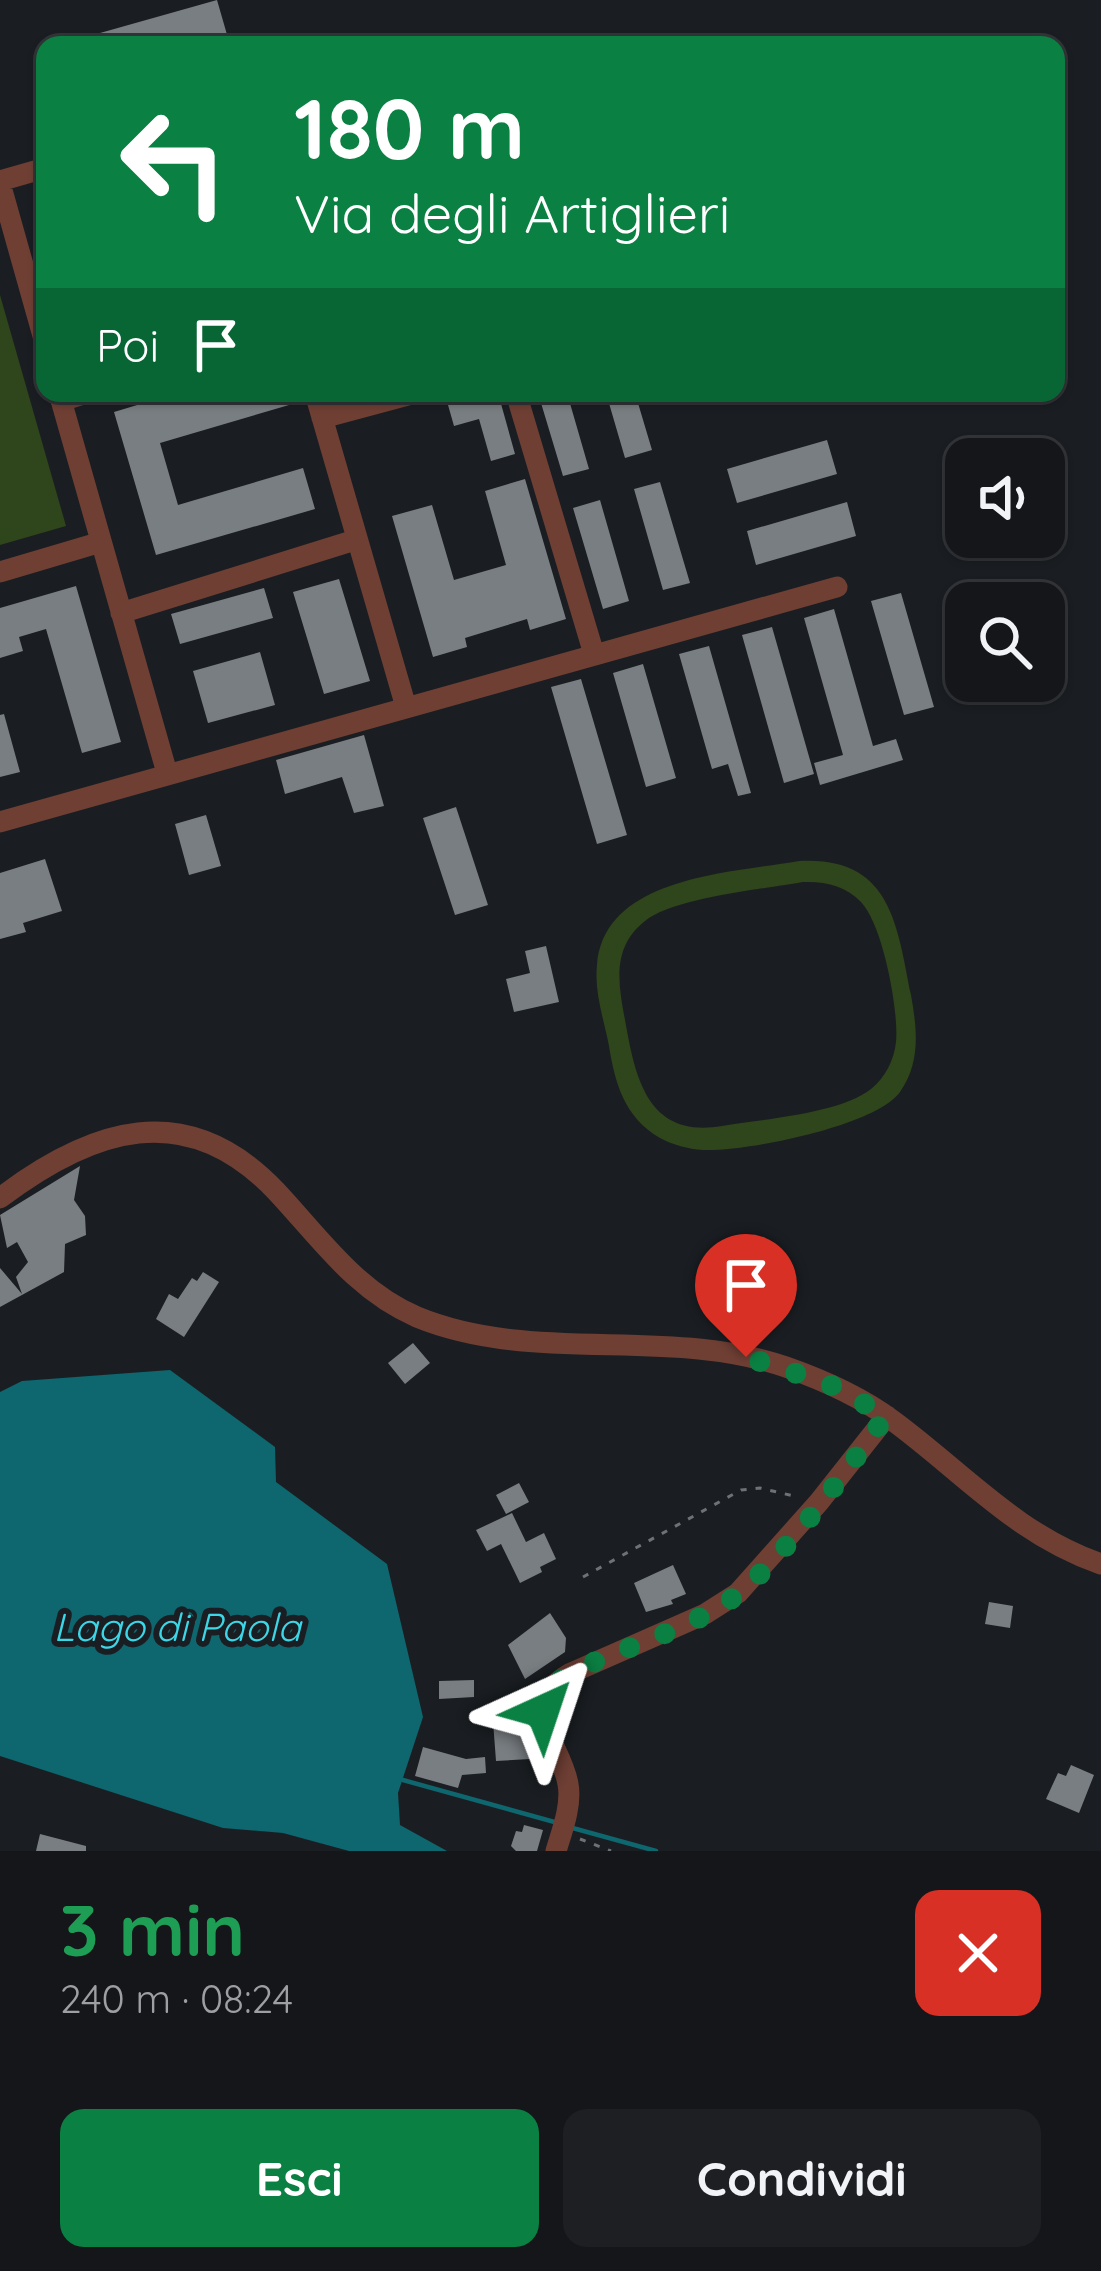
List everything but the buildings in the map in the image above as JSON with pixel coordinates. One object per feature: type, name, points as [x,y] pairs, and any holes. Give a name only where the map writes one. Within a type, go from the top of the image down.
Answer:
[{"type":"street","points":[[36,171],[0,182],[8,239],[36,318]]},
{"type":"street","points":[[61,402],[166,773]]},
{"type":"street","points":[[318,402],[406,707]]},
{"type":"street","points":[[322,418],[382,402]]},
{"type":"street","points":[[519,402],[594,654]]},
{"type":"street","points":[[121,613],[356,540]]},
{"type":"street","points":[[0,572],[101,542]]},
{"type":"street","points":[[0,822],[837,587]]},
{"type":"street","points":[[0,1198],[46,1164],[100,1138],[140,1132],[189,1138],[224,1152],[262,1178],[355,1278],[417,1317],[495,1338],[665,1347],[756,1358],[829,1384],[886,1416],[990,1502],[1058,1545],[1101,1564]]},
{"type":"street","points":[[559,1838],[569,1799],[566,1774],[543,1718],[546,1697],[554,1685],[731,1599],[767,1564],[886,1416]]},
{"type":"path","points":[[584,1577],[740,1490],[760,1488],[819,1502]]},
{"type":"path","points":[[559,1838],[611,1851]]},
{"type":"green space","points":[[0,295],[66,526],[0,545]]},
{"type":"green space","points":[[799,861],[830,862],[853,870],[871,882],[894,920],[916,1045],[907,1081],[886,1104],[865,1116],[808,1134],[748,1147],[703,1150],[660,1138],[638,1120],[618,1086],[597,985],[605,935],[622,913],[646,896],[676,884]],"holes":[[[811,882],[849,892],[861,902],[876,929],[888,969],[896,1028],[895,1049],[885,1074],[857,1097],[800,1114],[698,1128],[679,1124],[652,1103],[631,1051],[620,972],[633,932],[676,906]]]},
{"type":"water","name":"Lago di Paola","points":[[170,1370],[275,1447],[276,1482],[387,1564],[423,1717],[398,1793],[400,1825],[447,1851],[349,1851],[283,1833],[223,1828],[0,1756],[0,1392],[22,1381]]},
{"type":"waterway","points":[[403,1780],[558,1823]]},
{"type":"waterway","points":[[569,1827],[656,1851]]},
{"type":"route","points":[[543,1711],[549,1691],[565,1676],[705,1614],[738,1593],[850,1465],[886,1416],[829,1384],[746,1357]]}]
